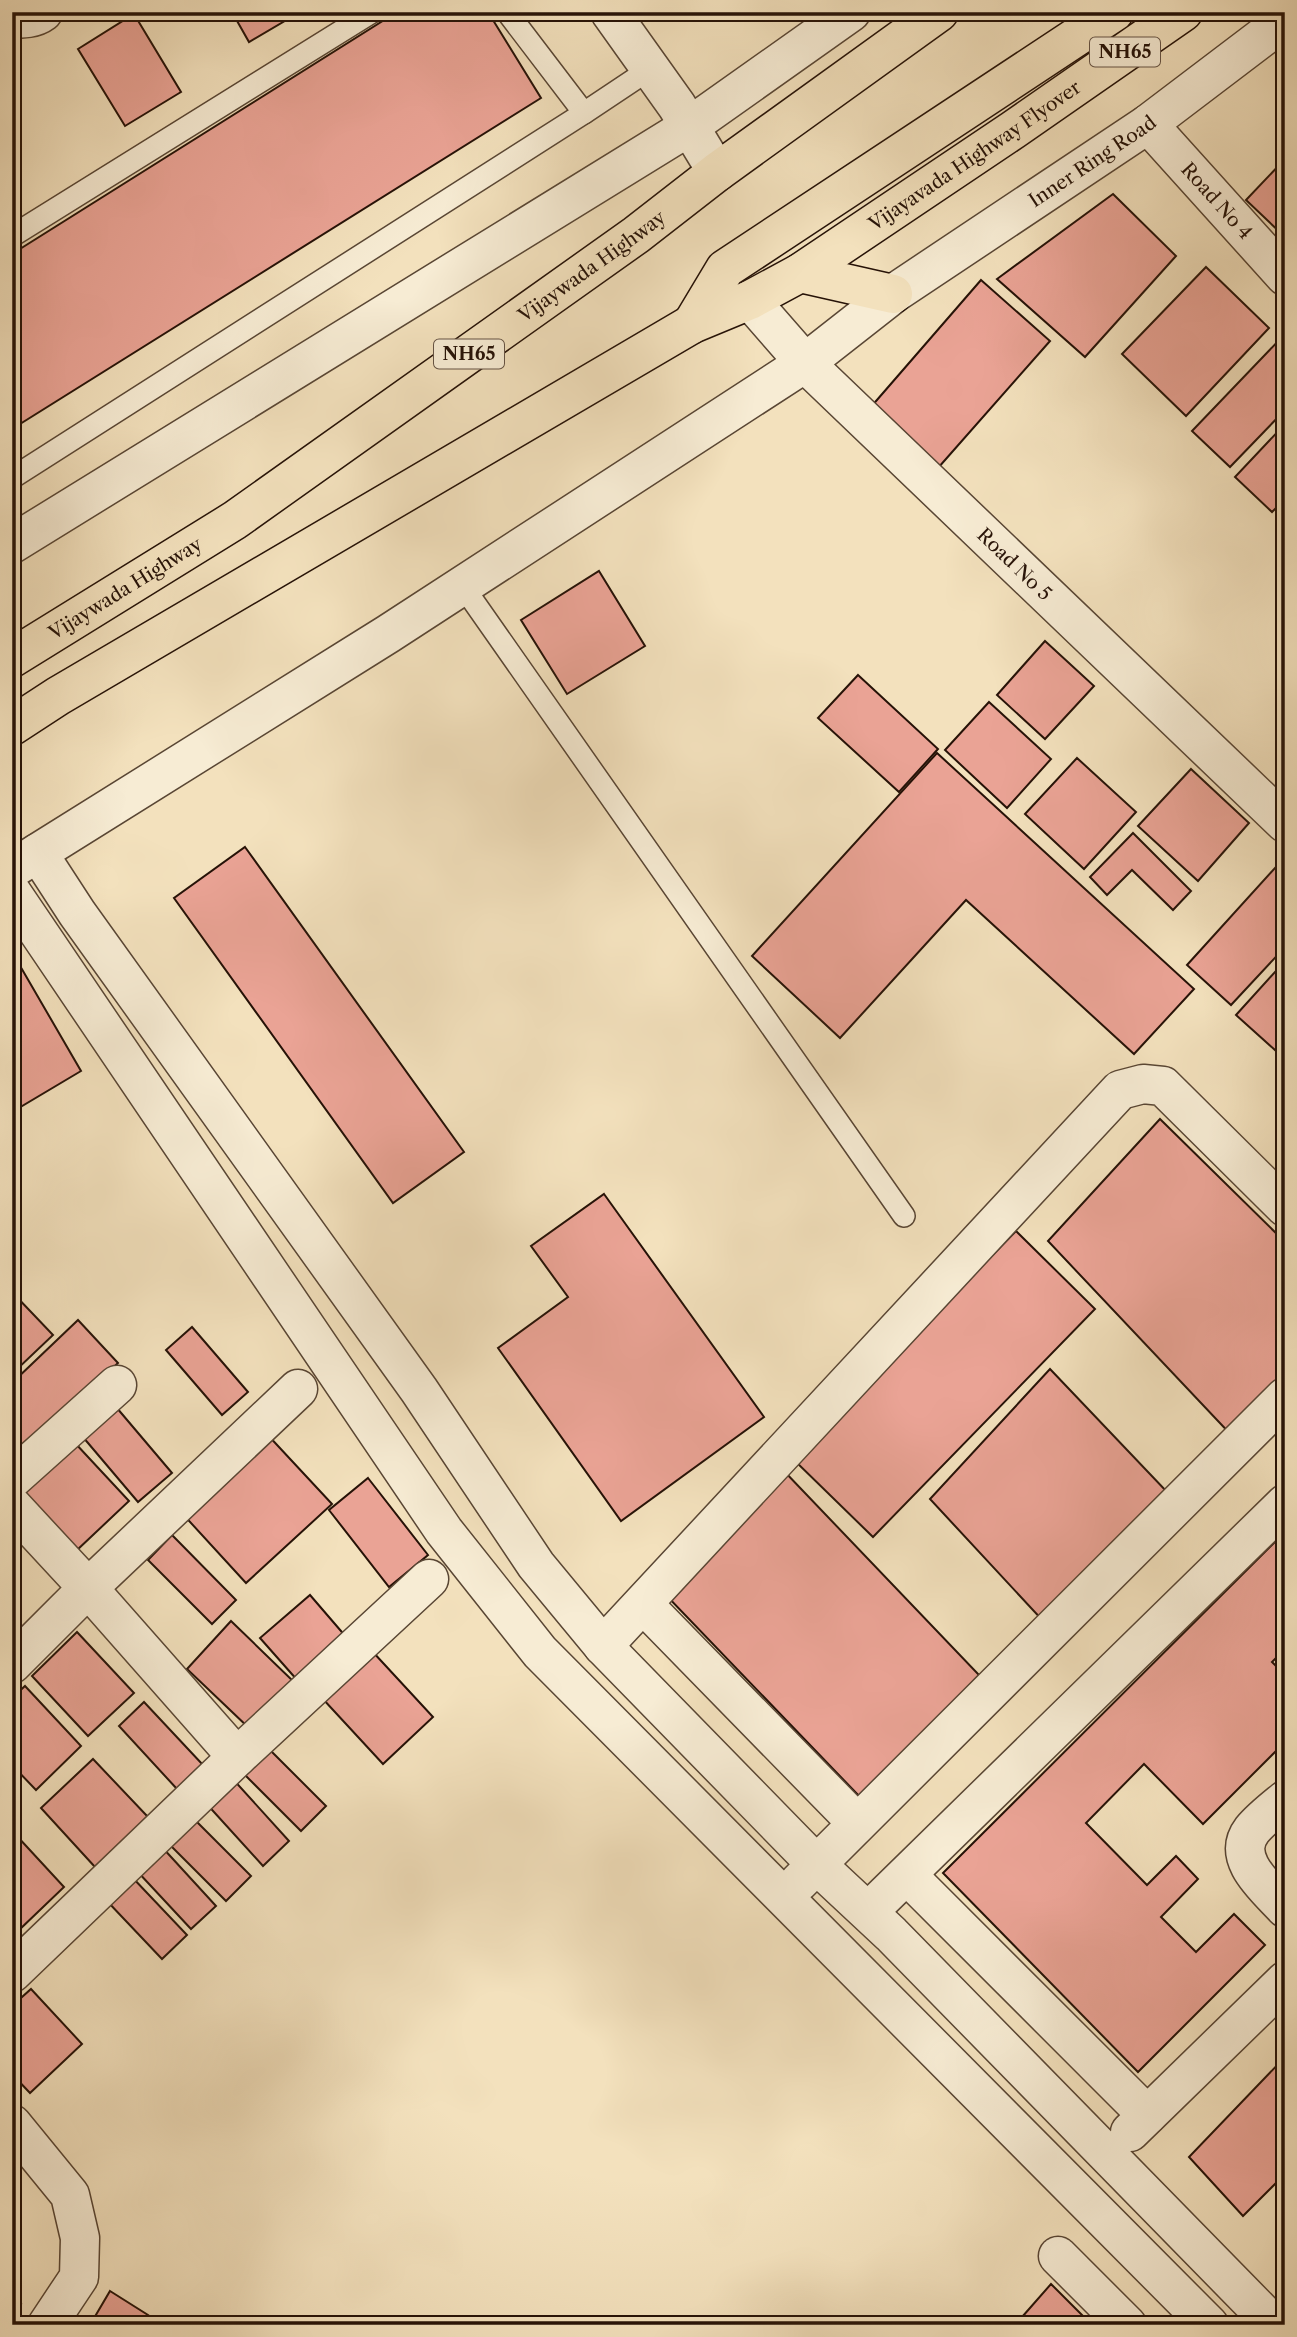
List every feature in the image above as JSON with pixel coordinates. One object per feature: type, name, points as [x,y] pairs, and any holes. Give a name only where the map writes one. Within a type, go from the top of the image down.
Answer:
[{"type":"main road","name":"Vijaywada Highway","points":[[12,658],[235,520],[636,235],[716,172],[926,22],[958,12]]},
{"type":"main road","points":[[692,324],[725,269],[1114,12]]},
{"type":"main road","name":"Vijayavada Highway Flyover","points":[[800,273],[1183,12]]},
{"type":"main road","points":[[800,273],[893,293]]},
{"type":"main road","name":"NH65","points":[[12,726],[342,528],[692,324],[750,300],[800,273]]},
{"type":"street","points":[[12,17],[37,16],[43,12]]},
{"type":"street","points":[[610,12],[690,126],[716,172]]},
{"type":"street","points":[[12,544],[690,126],[851,12]]},
{"type":"street","name":"Inner Ring Road","points":[[25,861],[463,585],[805,363],[893,293],[1148,124],[1285,20]]},
{"type":"street","name":"Road No 4","points":[[1148,124],[1285,276]]},
{"type":"street","name":"Road No 5","points":[[750,300],[805,363],[1285,823]]},
{"type":"street","points":[[25,861],[85,925],[419,1390],[545,1576],[603,1646],[816,1864],[869,1911],[1274,2325]]},
{"type":"street","points":[[12,893],[444,1531],[540,1652],[1209,2325]]},
{"type":"street","points":[[603,1646],[1120,1090],[1143,1084],[1163,1086],[1285,1207]]},
{"type":"street","points":[[12,1479],[117,1385]]},
{"type":"street","points":[[12,1664],[88,1588],[298,1389]]},
{"type":"street","points":[[785,1896],[1285,1397]]},
{"type":"street","points":[[869,1911],[1285,1504]]},
{"type":"street","points":[[12,1506],[237,1758]]},
{"type":"street","points":[[506,1608],[545,1576]]},
{"type":"street","points":[[12,1973],[429,1579]]},
{"type":"street","points":[[643,1604],[857,1823]]},
{"type":"street","points":[[1285,1800],[1251,1832],[1245,1853],[1249,1869],[1285,1908]]},
{"type":"street","points":[[907,1875],[1147,2115]]},
{"type":"street","points":[[1074,2188],[1285,1981]]},
{"type":"street","points":[[12,2124],[70,2195],[80,2238],[79,2277],[47,2325]]},
{"type":"street","points":[[1058,2256],[1127,2325]]},
{"type":"lane","points":[[12,236],[372,12]]},
{"type":"lane","points":[[507,12],[584,113]]},
{"type":"lane","points":[[12,478],[650,69]]},
{"type":"lane","points":[[463,585],[904,1216]]},
{"type":"building","points":[[232,12],[300,12],[249,42]]},
{"type":"building","points":[[397,12],[488,12],[541,98],[12,429],[12,254]]},
{"type":"building","points":[[134,14],[181,92],[125,126],[78,49]]},
{"type":"building","points":[[1285,159],[1285,237],[1246,200]]},
{"type":"building","points":[[1113,194],[1176,256],[1085,357],[997,279]]},
{"type":"building","points":[[1206,267],[1269,328],[1186,416],[1122,354]]},
{"type":"building","points":[[981,280],[1050,341],[938,468],[870,408]]},
{"type":"building","points":[[1284,335],[1285,410],[1230,467],[1192,431]]},
{"type":"building","points":[[1285,424],[1285,499],[1272,512],[1235,477]]},
{"type":"building","points":[[599,571],[645,646],[567,694],[521,620]]},
{"type":"building","points":[[1045,641],[1094,686],[1045,739],[997,695]]},
{"type":"building","points":[[858,675],[938,749],[899,792],[818,718]]},
{"type":"building","points":[[989,702],[1051,759],[1007,808],[945,750]]},
{"type":"building","points":[[937,753],[1194,989],[1134,1054],[966,900],[840,1038],[752,956]]},
{"type":"building","points":[[1077,758],[1136,812],[1084,869],[1025,814]]},
{"type":"building","points":[[1191,769],[1249,823],[1198,881],[1138,826]]},
{"type":"building","points":[[1133,833],[1191,891],[1173,910],[1132,870],[1107,895],[1090,877]]},
{"type":"building","points":[[245,847],[464,1152],[393,1203],[174,898]]},
{"type":"building","points":[[1285,857],[1285,947],[1231,1005],[1187,965]]},
{"type":"building","points":[[12,952],[81,1071],[12,1112]]},
{"type":"building","points":[[1285,961],[1285,1039],[1275,1050],[1236,1015]]},
{"type":"building","points":[[1160,1119],[1285,1242],[1285,1385],[1235,1439],[1048,1241]]},
{"type":"building","points":[[604,1194],[764,1417],[621,1521],[498,1348],[568,1297],[531,1246]]},
{"type":"building","points":[[1016,1231],[1095,1309],[873,1537],[793,1459]]},
{"type":"building","points":[[12,1292],[53,1335],[12,1374]]},
{"type":"building","points":[[78,1320],[118,1363],[12,1464],[12,1383]]},
{"type":"building","points":[[192,1327],[248,1392],[222,1415],[166,1350]]},
{"type":"building","points":[[1050,1369],[1169,1494],[1045,1623],[930,1499]]},
{"type":"building","points":[[111,1401],[172,1473],[138,1502],[77,1430]]},
{"type":"building","points":[[265,1432],[332,1504],[246,1583],[180,1511]]},
{"type":"building","points":[[75,1443],[129,1501],[76,1551],[22,1492]]},
{"type":"building","points":[[783,1470],[979,1675],[861,1798],[663,1592]]},
{"type":"building","points":[[368,1478],[428,1555],[389,1587],[329,1510]]},
{"type":"building","points":[[1285,1532],[1285,1649],[1272,1662],[1285,1675],[1285,1742],[1203,1824],[1144,1764],[1086,1823],[1147,1885],[1176,1856],[1198,1879],[1161,1917],[1196,1952],[1234,1914],[1265,1945],[1138,2072],[943,1873]]},
{"type":"building","points":[[172,1535],[236,1600],[212,1624],[148,1560]]},
{"type":"building","points":[[310,1595],[347,1638],[298,1681],[260,1638]]},
{"type":"building","points":[[231,1621],[295,1683],[250,1729],[187,1669]]},
{"type":"building","points":[[77,1632],[134,1693],[88,1736],[32,1676]]},
{"type":"building","points":[[372,1651],[433,1717],[383,1764],[322,1698]]},
{"type":"building","points":[[25,1686],[81,1746],[36,1790],[12,1765],[12,1698]]},
{"type":"building","points":[[144,1702],[203,1765],[177,1789],[119,1726]]},
{"type":"building","points":[[264,1744],[326,1806],[301,1831],[240,1770]]},
{"type":"building","points":[[93,1759],[148,1817],[95,1867],[41,1808]]},
{"type":"building","points":[[231,1777],[289,1841],[263,1866],[204,1801]]},
{"type":"building","points":[[189,1814],[251,1876],[226,1901],[164,1839]]},
{"type":"building","points":[[16,1835],[64,1887],[18,1931],[12,1925],[12,1839]]},
{"type":"building","points":[[161,1846],[216,1906],[191,1929],[136,1870]]},
{"type":"building","points":[[131,1876],[187,1935],[162,1959],[106,1900]]},
{"type":"building","points":[[31,1989],[82,2044],[30,2093],[12,2074],[12,2006]]},
{"type":"building","points":[[1285,2057],[1285,2174],[1243,2216],[1189,2157]]},
{"type":"building","points":[[1051,2284],[1092,2325],[1015,2325]]},
{"type":"building","points":[[110,2291],[148,2315],[141,2325],[90,2325]]},
{"type":"building","points":[[12,2298],[21,2304],[12,2317]]}]
